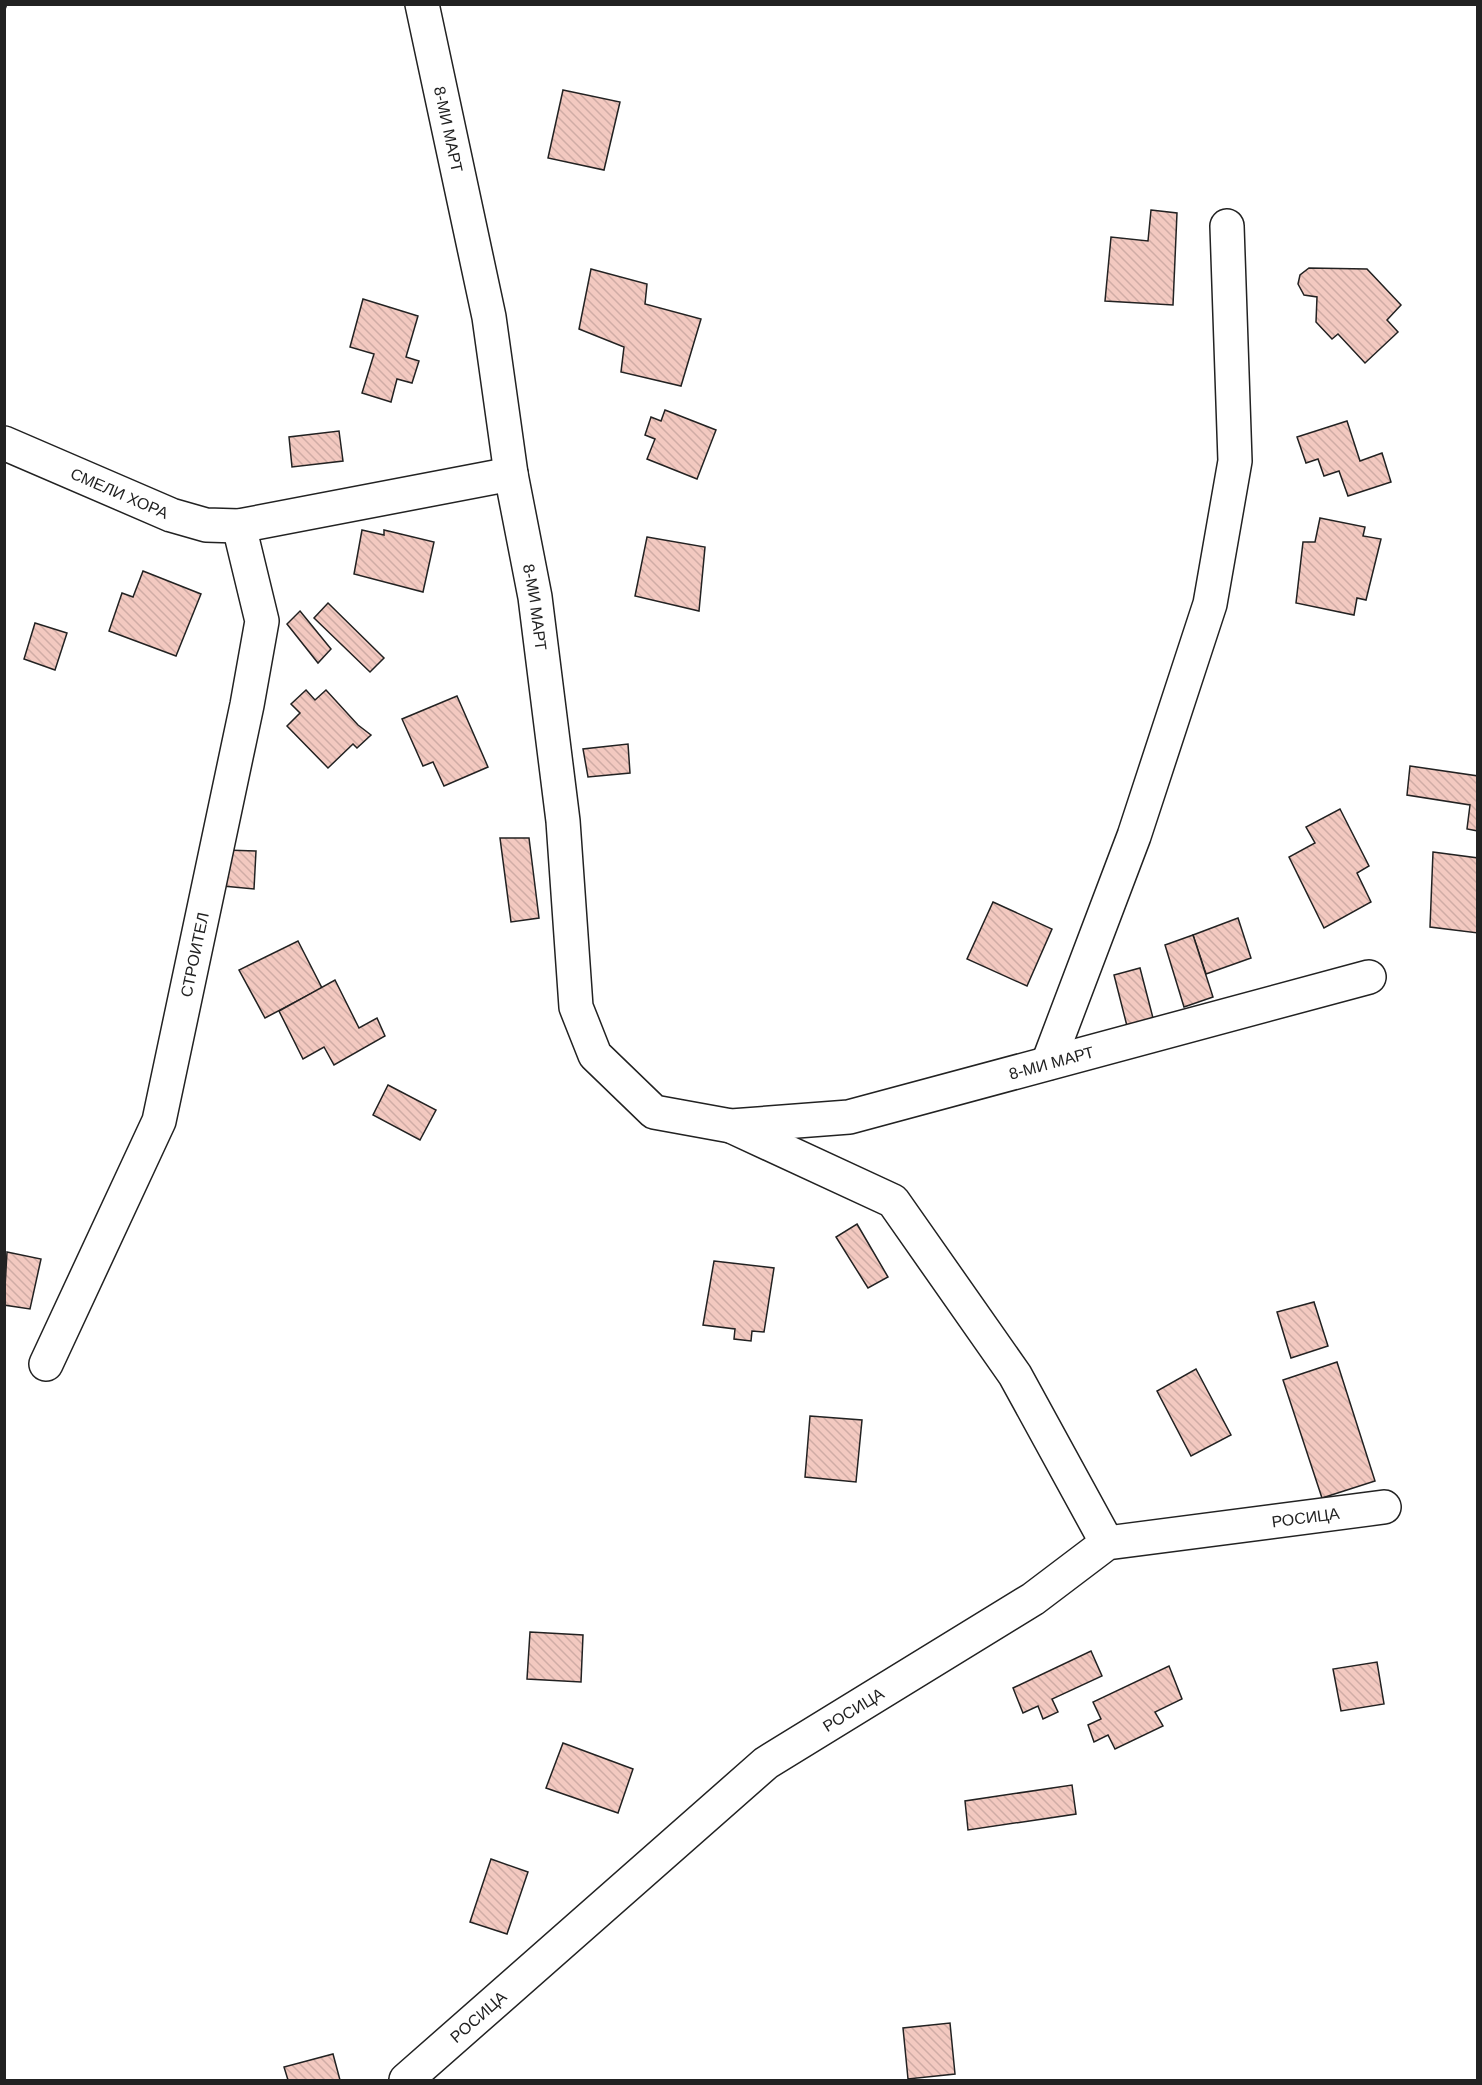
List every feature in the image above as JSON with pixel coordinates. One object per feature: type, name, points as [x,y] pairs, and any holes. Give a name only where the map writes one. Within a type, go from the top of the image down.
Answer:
[{"type":"street","name":"8-МИ МАРТ","points":[[422,4],[489,318],[511,474],[535,597],[563,821],[576,1007],[595,1055],[654,1112],[731,1125],[849,1117],[1369,977]]},
{"type":"street","points":[[1048,1063],[1134,836],[1210,604],[1235,461],[1227,226]]},
{"type":"street","name":"СМЕЛИ ХОРА","points":[[4,443],[171,515],[206,525],[239,526],[511,474]]},
{"type":"street","name":"СТРОИТЕЛ","points":[[46,1364],[159,1120],[247,705],[262,621],[239,526]]},
{"type":"street","name":"8-МИ МАРТ","points":[[731,1125],[893,1201],[1015,1375],[1107,1543]]},
{"type":"street","name":"РОСИЦА","points":[[406,2080],[766,1763],[1033,1599],[1107,1543],[1384,1507]]},
{"type":"building","points":[[563,90],[620,102],[604,170],[548,158]]},
{"type":"building","points":[[1151,210],[1177,213],[1173,305],[1105,301],[1111,237],[1148,241]]},
{"type":"building","points":[[1309,268],[1367,269],[1401,305],[1387,320],[1398,332],[1365,363],[1338,334],[1332,339],[1316,322],[1317,297],[1304,295],[1298,284],[1300,275]]},
{"type":"building","points":[[591,269],[647,284],[645,304],[701,319],[681,386],[621,372],[624,347],[579,329]]},
{"type":"building","points":[[363,299],[418,316],[406,357],[419,361],[412,383],[397,379],[391,402],[362,393],[374,354],[350,347]]},
{"type":"building","points":[[665,410],[716,430],[697,479],[647,459],[655,439],[645,435],[651,417],[661,421]]},
{"type":"building","points":[[1347,421],[1360,461],[1382,453],[1391,482],[1348,496],[1339,471],[1324,476],[1318,459],[1306,463],[1297,437]]},
{"type":"building","points":[[339,431],[343,461],[292,467],[289,437]]},
{"type":"building","points":[[1320,518],[1365,527],[1363,536],[1381,539],[1366,600],[1357,598],[1354,615],[1296,603],[1303,542],[1315,542]]},
{"type":"building","points":[[362,530],[384,535],[384,530],[434,542],[423,592],[354,574]]},
{"type":"building","points":[[647,537],[705,547],[699,611],[635,596]]},
{"type":"building","points":[[143,571],[201,594],[176,656],[109,631],[122,593],[133,597]]},
{"type":"building","points":[[328,603],[384,658],[370,672],[314,618]]},
{"type":"building","points":[[300,611],[331,649],[318,663],[287,624]]},
{"type":"building","points":[[35,623],[67,633],[55,670],[24,659]]},
{"type":"building","points":[[306,690],[315,700],[326,690],[358,725],[371,735],[357,748],[353,744],[328,768],[287,726],[300,713],[291,704]]},
{"type":"building","points":[[457,696],[488,767],[444,786],[433,762],[423,766],[402,719]]},
{"type":"building","points":[[628,744],[630,773],[588,777],[583,749]]},
{"type":"building","points":[[1410,766],[1478,776],[1478,831],[1467,829],[1470,805],[1407,795]]},
{"type":"building","points":[[1340,809],[1369,866],[1357,873],[1371,902],[1324,928],[1289,857],[1315,843],[1306,827]]},
{"type":"building","points":[[500,838],[529,838],[539,918],[511,922]]},
{"type":"building","points":[[225,850],[256,851],[254,889],[223,886]]},
{"type":"building","points":[[1433,852],[1478,858],[1478,933],[1430,927]]},
{"type":"building","points":[[993,902],[1052,929],[1027,986],[967,959]]},
{"type":"building","points":[[1238,918],[1251,958],[1206,974],[1193,935]]},
{"type":"building","points":[[1193,935],[1213,997],[1184,1007],[1165,945]]},
{"type":"building","points":[[298,941],[322,988],[265,1018],[239,970]]},
{"type":"building","points":[[1140,968],[1153,1018],[1127,1026],[1114,975]]},
{"type":"building","points":[[335,980],[359,1028],[377,1018],[385,1036],[334,1065],[324,1047],[303,1059],[279,1011]]},
{"type":"building","points":[[388,1085],[436,1110],[420,1140],[373,1115]]},
{"type":"building","points":[[857,1224],[888,1277],[868,1288],[836,1237]]},
{"type":"building","points":[[7,1252],[41,1259],[30,1309],[4,1305]]},
{"type":"building","points":[[714,1261],[774,1268],[764,1332],[752,1331],[751,1341],[734,1339],[735,1329],[703,1325]]},
{"type":"building","points":[[1314,1302],[1328,1346],[1291,1358],[1277,1312]]},
{"type":"building","points":[[1337,1362],[1375,1481],[1322,1498],[1283,1380]]},
{"type":"building","points":[[1196,1369],[1231,1435],[1191,1456],[1157,1391]]},
{"type":"building","points":[[810,1416],[862,1420],[856,1482],[805,1477]]},
{"type":"building","points":[[530,1632],[583,1635],[581,1682],[527,1679]]},
{"type":"building","points":[[1091,1651],[1102,1676],[1052,1699],[1058,1712],[1043,1719],[1038,1706],[1023,1713],[1013,1688]]},
{"type":"building","points":[[1377,1662],[1384,1704],[1341,1711],[1333,1669]]},
{"type":"building","points":[[1169,1666],[1182,1699],[1155,1712],[1163,1726],[1115,1749],[1108,1735],[1094,1742],[1088,1725],[1101,1719],[1093,1702]]},
{"type":"building","points":[[563,1743],[633,1769],[618,1813],[546,1788]]},
{"type":"building","points":[[1072,1785],[1076,1814],[968,1830],[965,1801]]},
{"type":"building","points":[[491,1859],[528,1872],[507,1934],[470,1922]]},
{"type":"building","points":[[950,2023],[955,2074],[908,2079],[903,2028]]},
{"type":"building","points":[[333,2054],[340,2080],[288,2080],[284,2067]]},
{"type":"fence","points":[[4,12],[7,4]]}]
